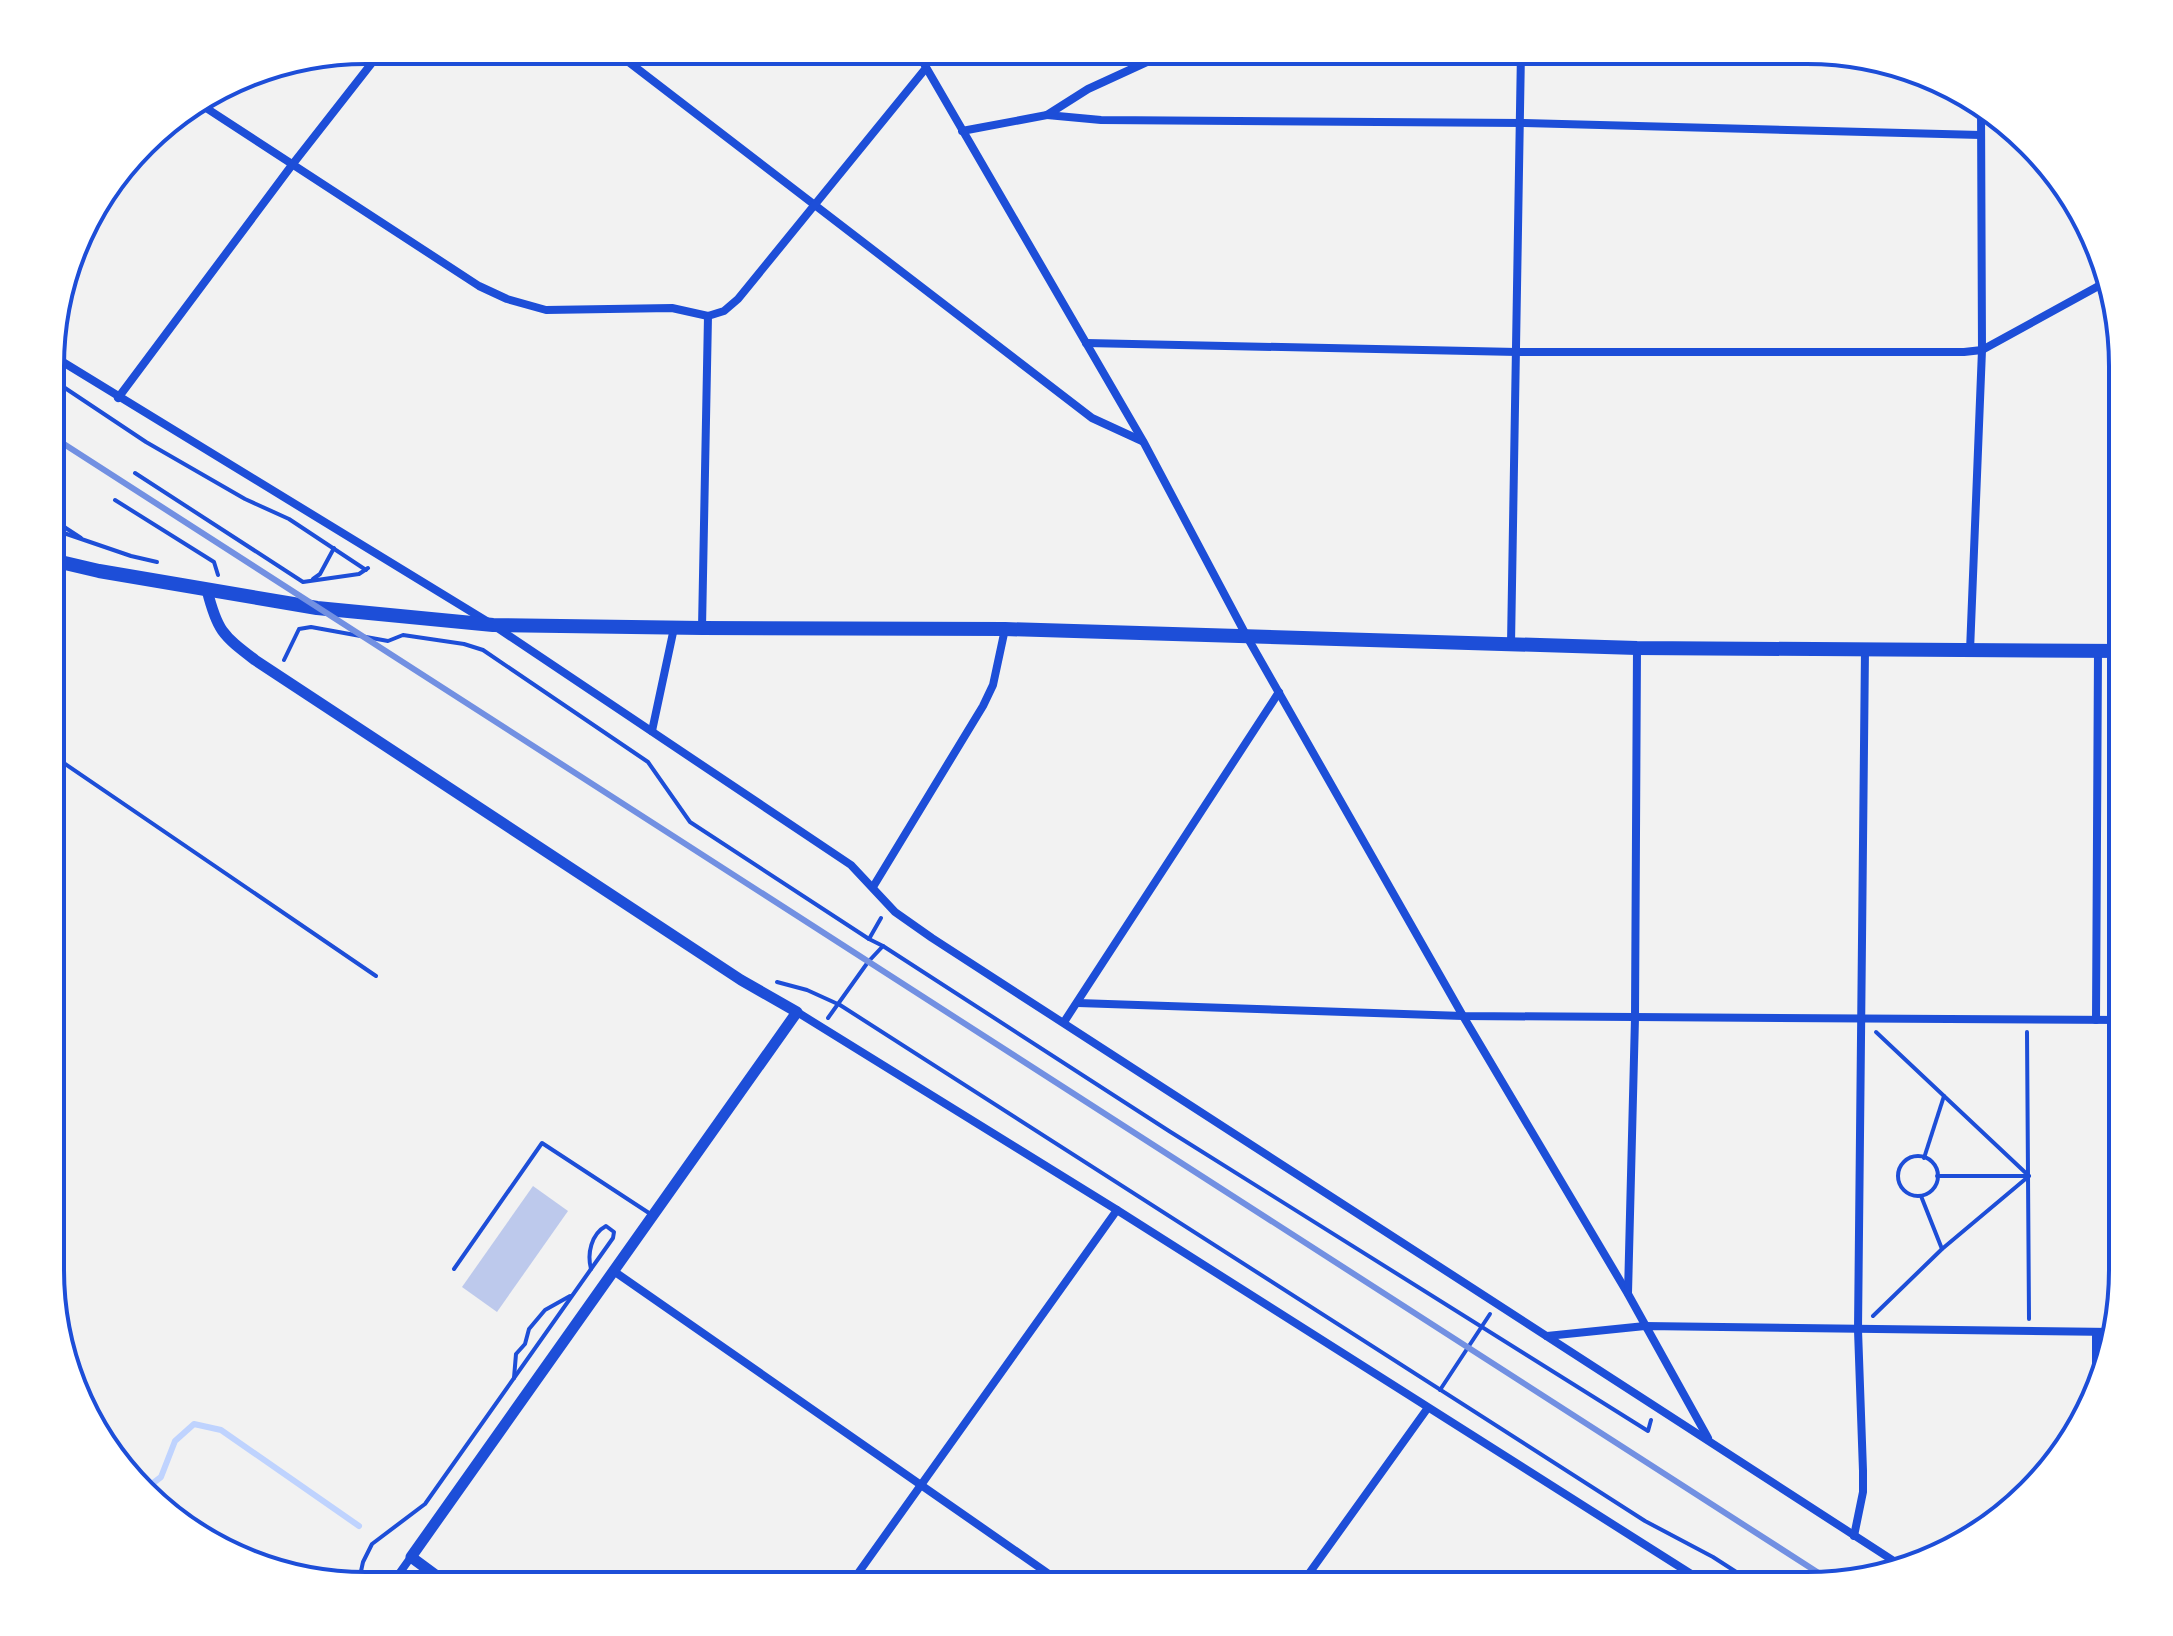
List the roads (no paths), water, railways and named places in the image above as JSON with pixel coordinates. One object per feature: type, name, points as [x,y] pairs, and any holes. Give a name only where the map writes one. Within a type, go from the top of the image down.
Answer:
[{"type":"main road","points":[[64,563],[317,608],[493,625],[1005,629],[1637,648],[2109,651]]},
{"type":"street","points":[[118,398],[371,64]]},
{"type":"street","points":[[631,64],[1092,418],[1143,441]]},
{"type":"street","points":[[924,64],[1143,441],[1246,635],[1463,1016],[1628,1294],[1708,1439]]},
{"type":"street","points":[[1047,115],[1088,89],[1142,64]]},
{"type":"street","points":[[1511,644],[1521,64]]},
{"type":"street","points":[[207,109],[479,286],[507,299],[546,310],[672,308],[708,316],[724,311],[738,299],[926,68]]},
{"type":"street","points":[[962,131],[1047,115],[1101,120],[1522,123],[1981,135]]},
{"type":"street","points":[[1970,651],[1982,350],[1981,119]]},
{"type":"street","points":[[1086,343],[1517,352],[1964,352],[1982,350],[2098,286]]},
{"type":"street","points":[[702,628],[708,316]]},
{"type":"street","points":[[64,363],[493,625],[851,865],[888,905],[932,938],[1892,1560]]},
{"type":"street","points":[[207,590],[214,621],[228,640],[255,660],[741,980],[821,1026],[1117,1210],[1688,1572]]},
{"type":"street","points":[[652,731],[674,628]]},
{"type":"street","points":[[873,887],[983,706],[993,685],[1005,629]]},
{"type":"street","points":[[1628,1294],[1635,1018],[1637,648]]},
{"type":"street","points":[[1854,1536],[1863,1492],[1858,1330],[1865,649]]},
{"type":"street","points":[[2096,1020],[2098,651]]},
{"type":"street","points":[[1064,1022],[1279,692]]},
{"type":"street","points":[[1078,1003],[1463,1016],[2109,1020]]},
{"type":"street","points":[[400,1572],[797,1012]]},
{"type":"street","points":[[859,1572],[1117,1210]]},
{"type":"street","points":[[615,1272],[1046,1572]]},
{"type":"street","points":[[1546,1336],[1645,1326],[2102,1332]]},
{"type":"street","points":[[2096,1332],[2096,1358]]},
{"type":"street","points":[[1310,1572],[1427,1409]]},
{"type":"street","points":[[411,1557],[431,1572]]},
{"type":"lane","points":[[64,763],[376,976]]},
{"type":"lane","points":[[454,1269],[542,1143],[654,1216]]},
{"type":"waterway","points":[[152,1484],[161,1477],[175,1441],[194,1424],[221,1430],[359,1526]]},
{"type":"railway","points":[[64,444],[1816,1572]]}]
